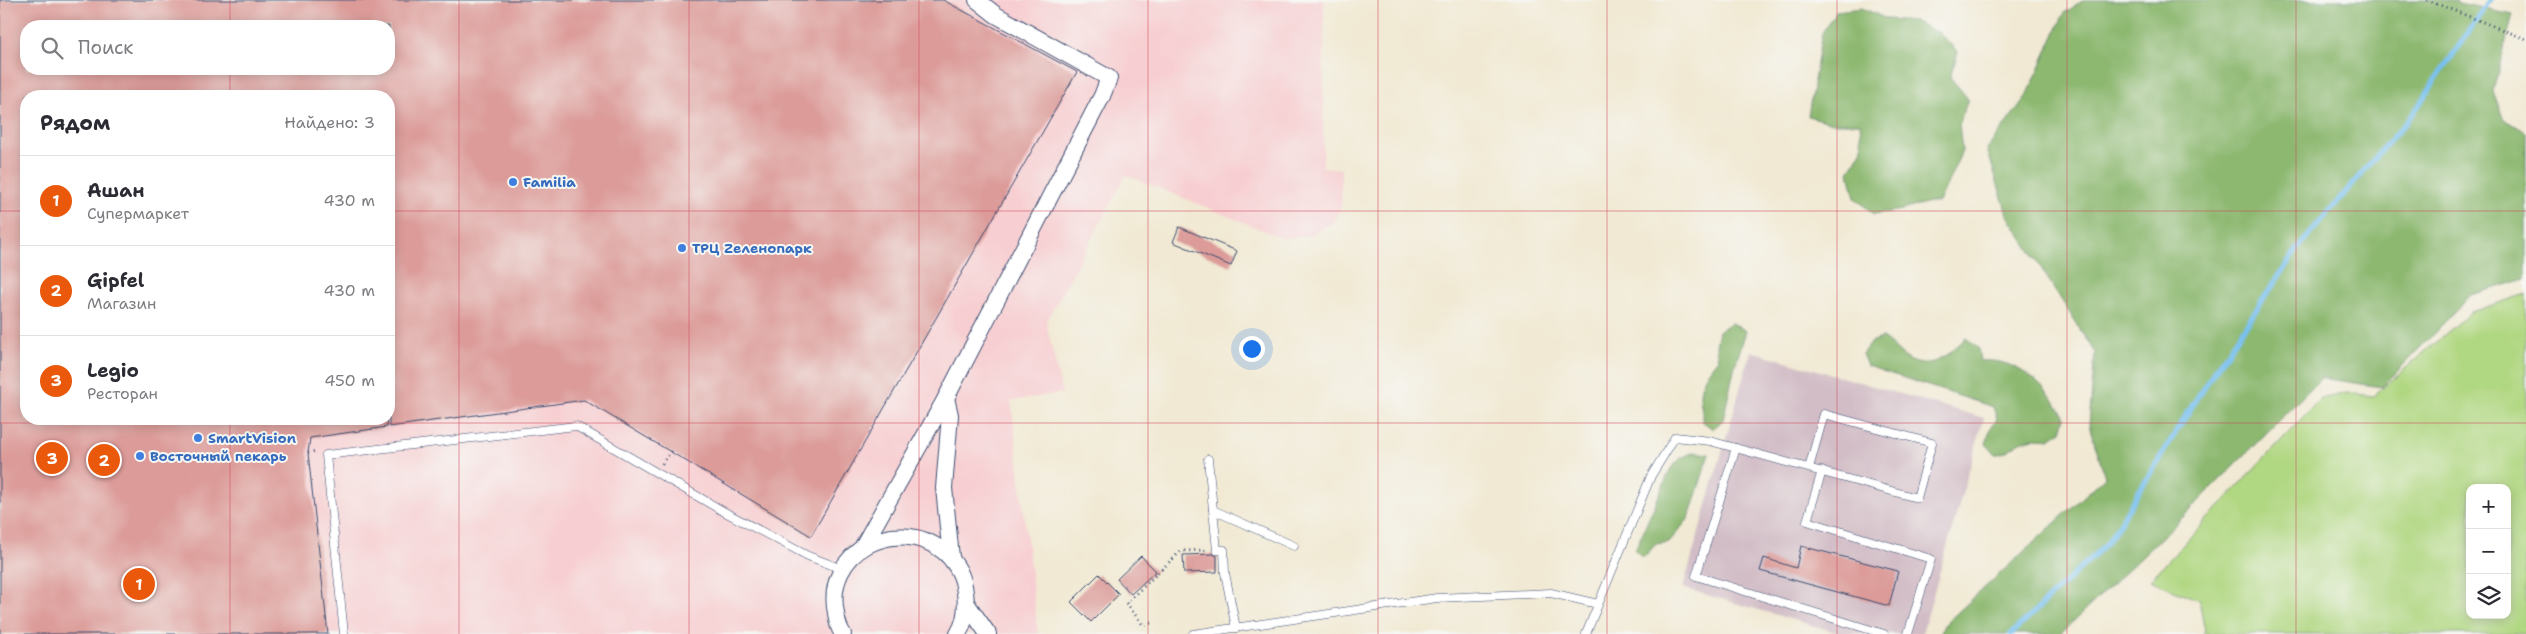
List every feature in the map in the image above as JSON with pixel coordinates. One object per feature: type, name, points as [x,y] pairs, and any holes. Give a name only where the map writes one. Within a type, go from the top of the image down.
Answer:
[{"type":"street","points":[[829,634],[836,584],[842,569],[863,546],[946,398],[1102,96],[1109,78],[996,15],[977,0]]},
{"type":"street","points":[[946,398],[950,415],[944,488],[950,557]]},
{"type":"street","points":[[863,546],[885,536],[909,535],[932,543],[950,557],[963,579],[967,604],[962,628],[958,634]]},
{"type":"street","points":[[834,601],[839,628],[843,634]]},
{"type":"street","points":[[967,604],[988,634]]},
{"type":"lane","points":[[1586,634],[1651,476],[1675,437],[1710,441],[1917,498],[1932,443],[1824,414],[1809,468]]},
{"type":"lane","points":[[344,634],[326,455],[576,426],[721,510],[808,556],[842,569]]},
{"type":"lane","points":[[1736,448],[1696,576],[1884,634]]},
{"type":"lane","points":[[1208,459],[1217,550],[1224,550],[1225,573],[1236,628]]},
{"type":"lane","points":[[1822,472],[1807,522],[1931,559],[1908,634]]},
{"type":"lane","points":[[1213,510],[1294,546]]},
{"type":"lane","points":[[1193,634],[1437,598],[1551,594],[1598,604]]},
{"type":"path","points":[[2427,0],[2526,39]]},
{"type":"path","points":[[1151,623],[1143,625],[1126,604],[1181,551],[1217,550]]},
{"type":"shaded area","name":"ТРЦ Zеленопарк","points":[[0,0],[1324,0],[1323,167],[1341,169],[1341,206],[1334,222],[1310,235],[1285,239],[1126,175],[1046,322],[1062,393],[1011,401],[1038,634],[0,634]]},
{"type":"shaded area","points":[[1751,351],[1984,418],[1922,634],[1842,634],[1683,588]]},
{"type":"green space","points":[[2085,0],[2457,0],[2459,3],[2513,14],[2493,91],[2503,118],[2526,132],[2526,279],[2471,295],[2382,387],[2321,378],[2186,514],[2060,634],[1940,634],[1944,625],[2105,477],[2089,425],[2095,353],[2007,214],[1987,149],[2028,94],[2064,13]]},
{"type":"green space","points":[[1862,8],[1887,19],[1914,21],[1939,33],[1958,52],[1950,77],[1968,99],[1959,124],[1962,151],[1939,202],[1929,202],[1902,210],[1874,214],[1855,198],[1849,172],[1862,149],[1860,123],[1833,123],[1808,116],[1822,33],[1836,11]]},
{"type":"green space","points":[[2526,294],[2526,634],[2203,634],[2205,630],[2199,600],[2150,580],[2320,399],[2347,393],[2373,396],[2471,312]]},
{"type":"green space","points":[[1731,323],[1746,331],[1734,369],[1723,420],[1713,429],[1702,421],[1701,389],[1706,375],[1718,359],[1716,346],[1719,331]]},
{"type":"green space","points":[[1882,338],[1906,358],[1923,364],[1939,360],[1966,338],[1978,348],[1980,361],[1994,361],[2007,364],[2019,369],[2041,386],[2065,418],[2061,431],[2050,439],[2036,438],[2026,440],[2006,451],[1995,454],[1986,444],[1990,429],[1997,419],[1993,407],[1867,366],[1862,354],[1871,342]]},
{"type":"green space","points":[[1694,452],[1709,454],[1689,518],[1669,542],[1656,544],[1643,558],[1635,550],[1671,468],[1681,458]]},
{"type":"building","name":"ТРЦ Zеленопарк","points":[[0,0],[943,0],[1077,72],[811,536],[584,400],[389,427],[389,425],[395,425],[395,90],[20,90],[20,425],[387,425],[387,427],[310,438],[308,453],[328,634],[0,634]]},
{"type":"building","points":[[1179,227],[1237,251],[1231,266],[1173,242]]},
{"type":"building","points":[[1801,546],[1898,571],[1889,606],[1760,571],[1764,558],[1796,568]]},
{"type":"building","points":[[1213,554],[1217,556],[1217,572],[1184,573],[1183,555]]},
{"type":"building","points":[[1141,556],[1156,571],[1131,594],[1117,579]]},
{"type":"building","points":[[1099,574],[1119,594],[1091,622],[1071,602]]},
{"type":"waterway","points":[[2011,634],[2107,543],[2204,387],[2298,248],[2414,112],[2490,0]]},
{"type":"place","name":"Familia","points":[[513,182]]},
{"type":"place","name":"ТРЦ Zеленопарк","points":[[682,248]]},
{"type":"place","name":"SmartVision","points":[[198,438]]},
{"type":"place","name":"Восточный пекарь","points":[[140,456]]},
{"type":"place","name":"Legio","points":[[52,458]]},
{"type":"place","name":"Gipfel","points":[[104,460]]},
{"type":"place","name":"Ашан","points":[[139,584]]}]
